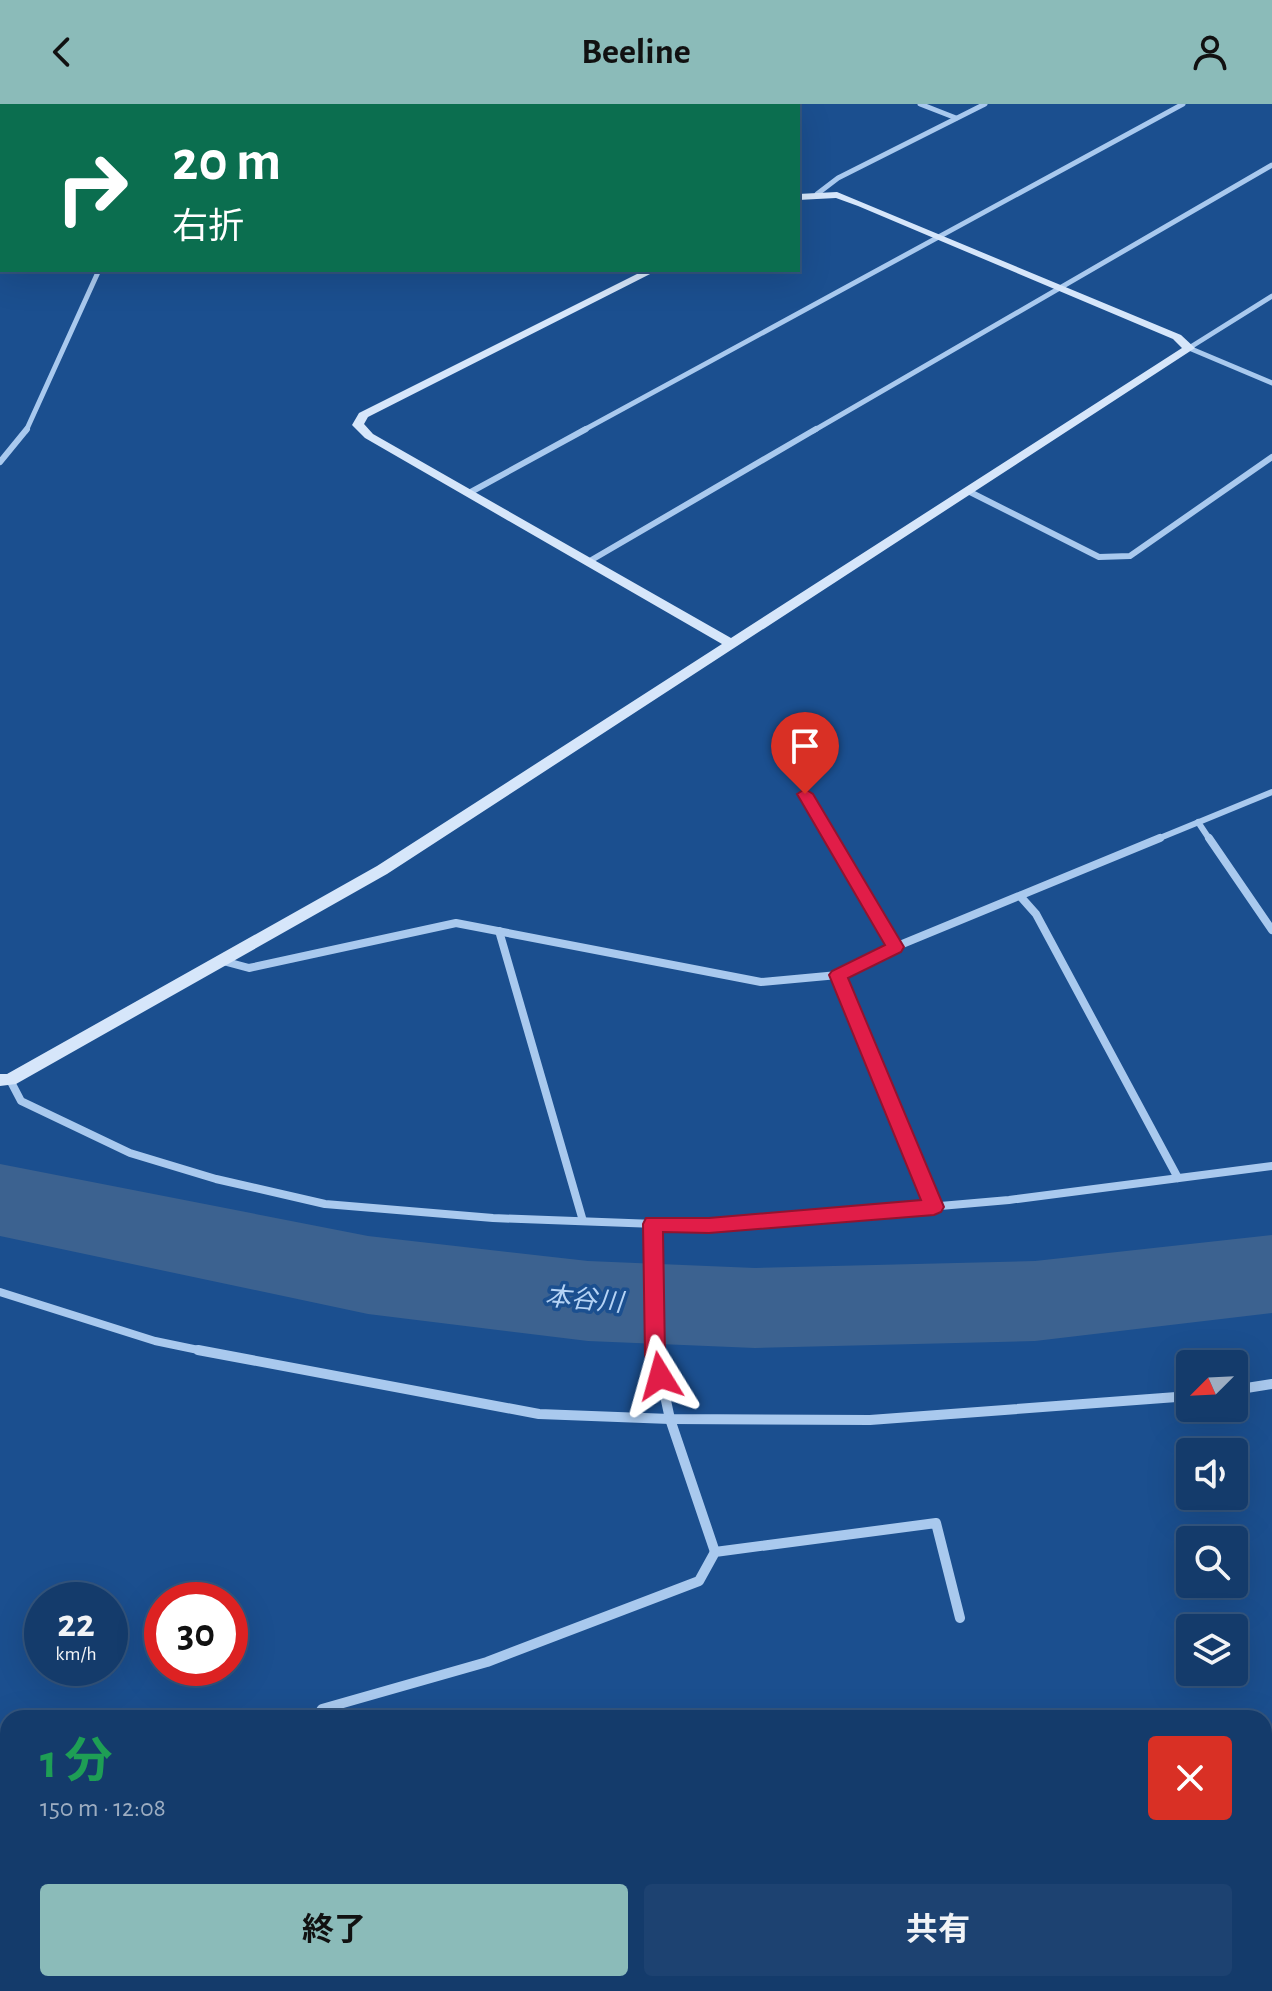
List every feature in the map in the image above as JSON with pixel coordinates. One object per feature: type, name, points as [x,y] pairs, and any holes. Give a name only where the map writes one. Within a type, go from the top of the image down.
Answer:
[{"type":"street","points":[[920,104],[956,118]]},
{"type":"street","points":[[817,194],[838,178],[985,104]]},
{"type":"street","points":[[469,493],[1183,104]]},
{"type":"street","points":[[588,562],[1272,165]]},
{"type":"street","points":[[800,197],[837,195],[1177,337],[1189,348],[1272,383]]},
{"type":"street","points":[[0,462],[31,425],[98,272]]},
{"type":"street","points":[[649,272],[363,415],[358,425],[369,436],[730,643]]},
{"type":"street","points":[[1272,296],[382,870],[5,1080],[21,1101],[130,1153],[216,1179],[325,1204],[493,1218],[709,1226],[934,1207],[1272,1166]]},
{"type":"street","points":[[968,491],[1099,557],[1130,556],[1272,457]]},
{"type":"street","points":[[222,960],[249,968],[456,923],[761,982],[838,975],[895,947],[1272,792]]},
{"type":"street","points":[[805,794],[895,947]]},
{"type":"street","points":[[1198,822],[1272,930]]},
{"type":"street","points":[[1020,896],[1036,914],[1178,1178]]},
{"type":"street","points":[[499,931],[583,1221]]},
{"type":"street","points":[[838,975],[934,1207]]},
{"type":"street","points":[[321,1710],[487,1662],[699,1581],[715,1552],[670,1419],[655,1355],[653,1224]]},
{"type":"street","points":[[0,1292],[155,1341],[539,1414],[670,1419],[870,1420],[1176,1397]]},
{"type":"street","points":[[1248,1388],[1272,1384]]},
{"type":"street","points":[[715,1552],[936,1523],[960,1618]]},
{"type":"waterway","name":"本谷川","points":[[0,1200],[368,1275],[588,1301],[755,1308],[1035,1301],[1272,1274]]},
{"type":"route","points":[[660,1376],[655,1355],[653,1224],[709,1226],[934,1207],[838,975],[895,947],[805,794]]}]
